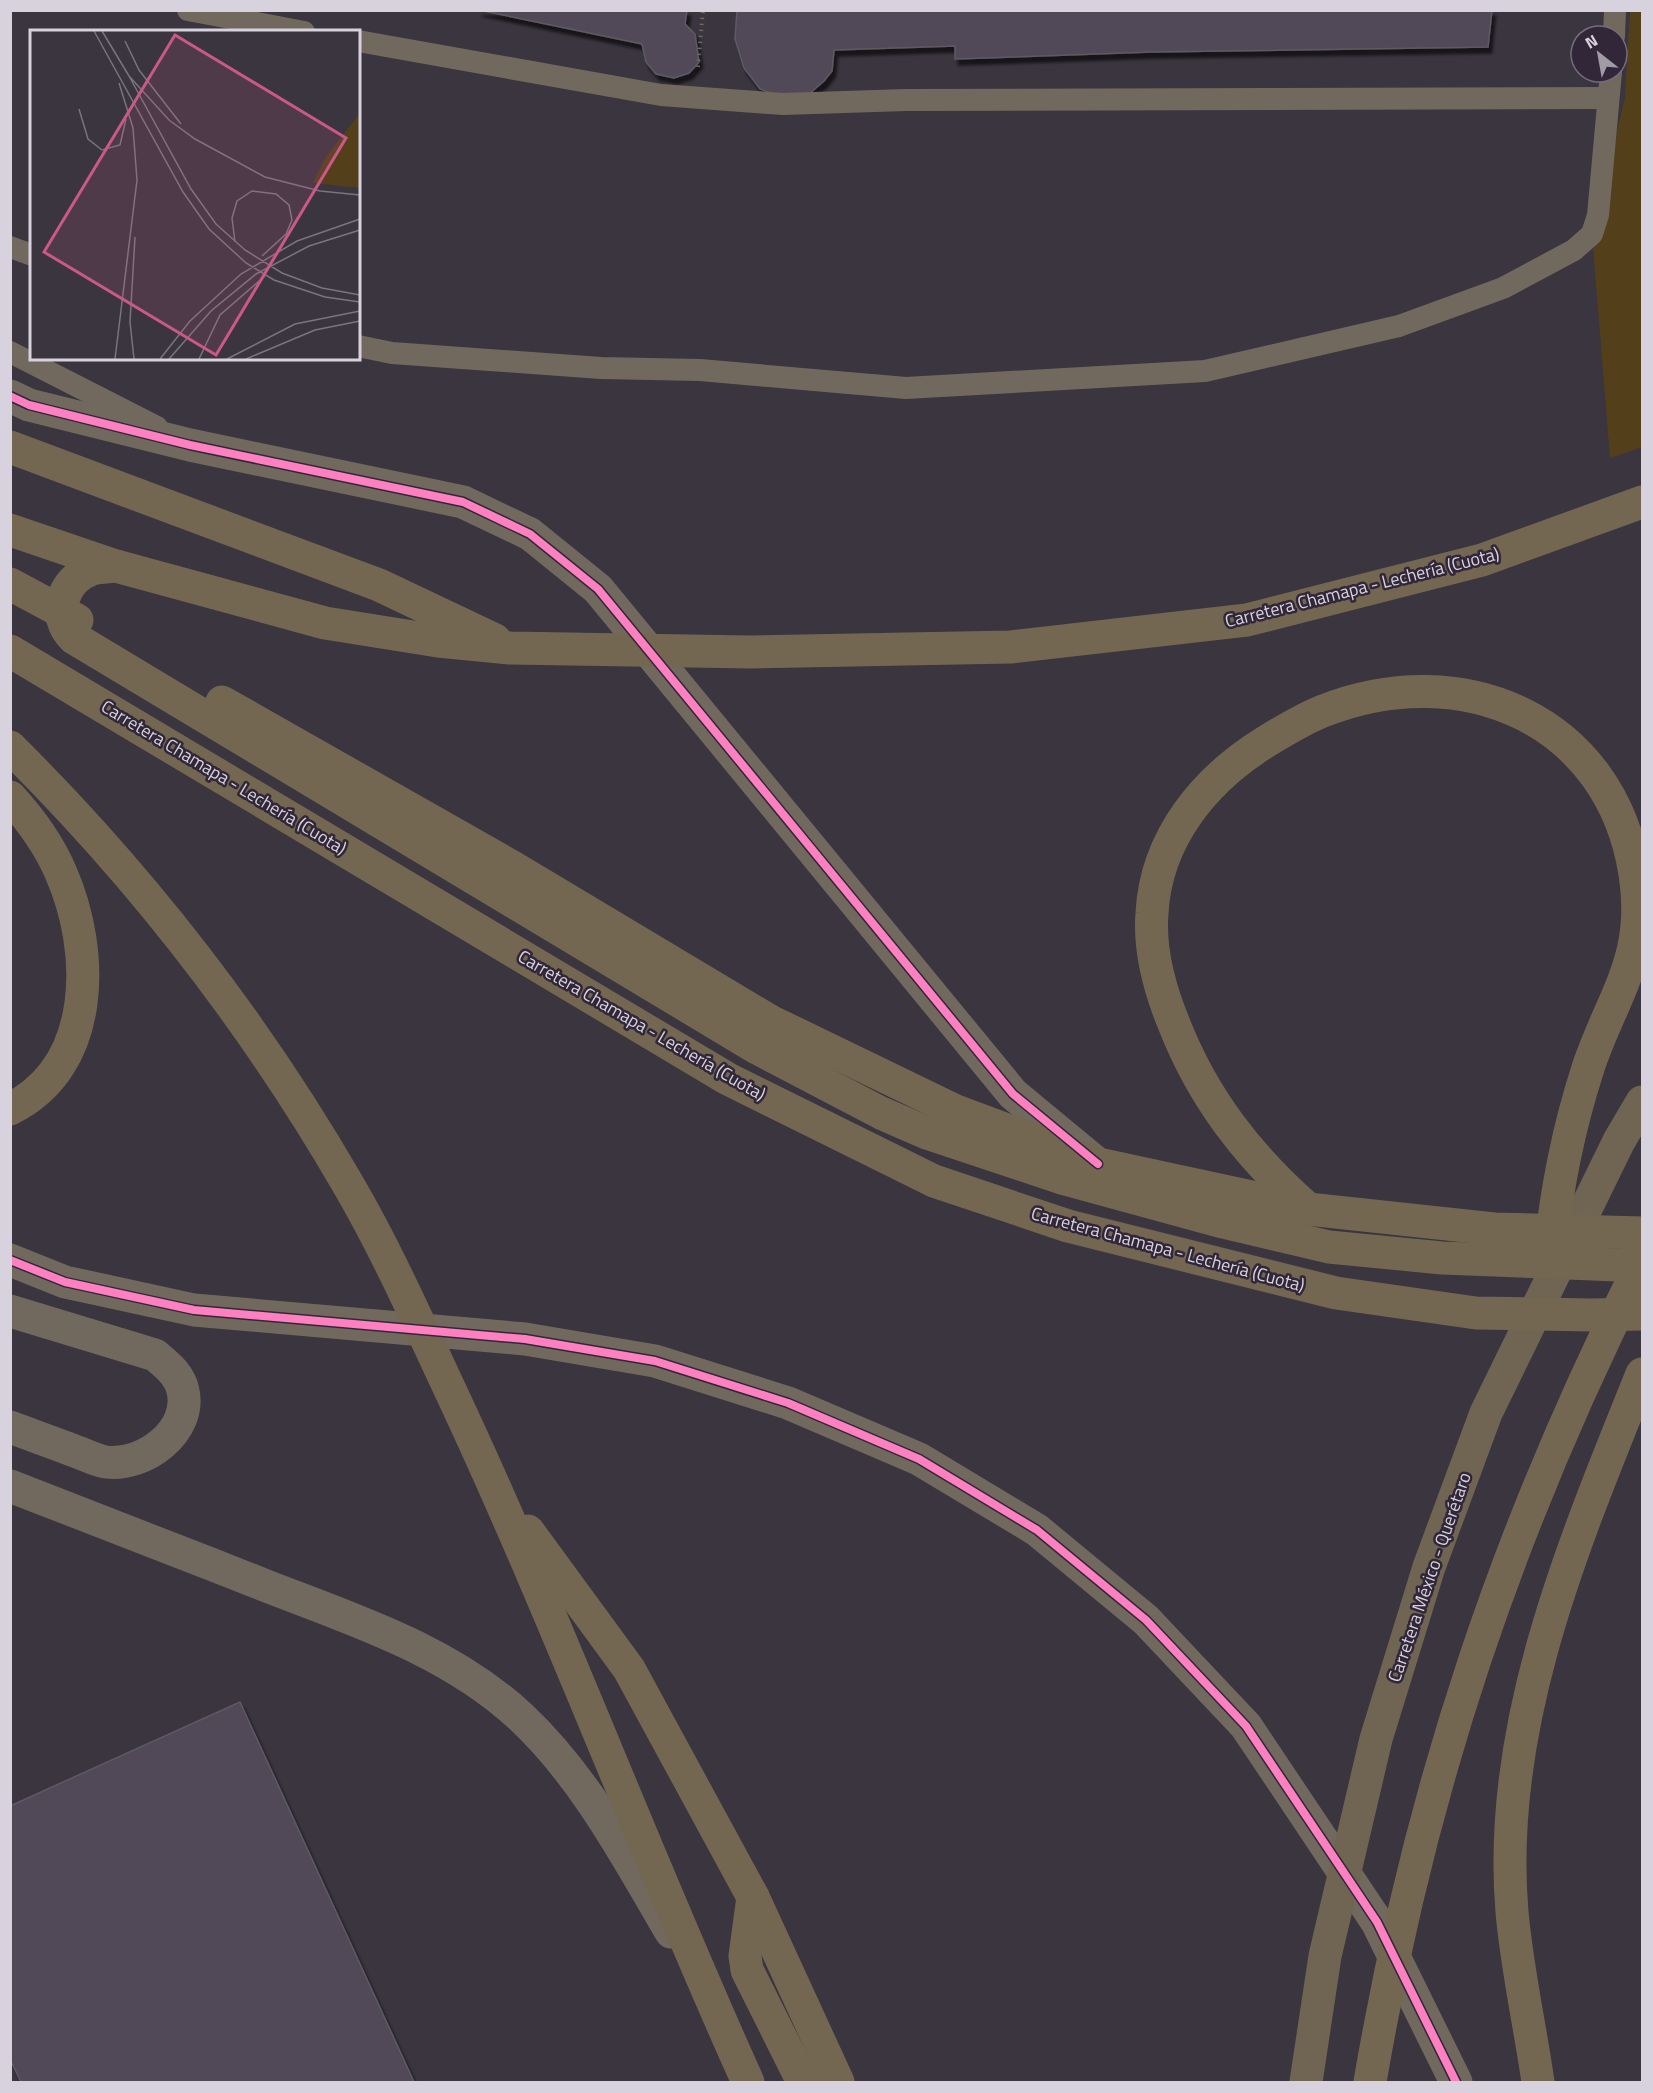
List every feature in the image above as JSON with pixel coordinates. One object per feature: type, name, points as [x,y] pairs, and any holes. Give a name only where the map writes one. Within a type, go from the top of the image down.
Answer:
[{"type":"highway","points":[[10,447],[379,585],[510,648]]},
{"type":"highway","name":"Carretera Chamapa - Lechería (Cuota)","points":[[10,530],[116,567],[325,623],[438,641],[510,648],[750,652],[1011,647],[1247,620],[1482,560],[1642,502]]},
{"type":"highway","points":[[116,567],[91,570],[71,584],[60,610],[64,627],[74,638],[757,1048],[881,1113],[927,1133],[1062,1178],[1223,1222],[1329,1247],[1442,1258],[1642,1264],[1599,1348],[1548,1460],[1504,1571],[1465,1683],[1431,1797],[1405,1900],[1370,2082]]},
{"type":"highway","points":[[10,584],[60,610],[509,865],[770,1021],[956,1111],[1098,1164],[1341,1215],[1494,1229],[1642,1233]]},
{"type":"highway","name":"Carretera Chamapa - Lechería (Cuota)","points":[[10,651],[728,1079],[934,1180],[1068,1226],[1336,1293],[1476,1313],[1591,1316],[1642,1314]]},
{"type":"highway","points":[[1308,1209],[1250,1153],[1225,1121],[1185,1051],[1165,996],[1151,939],[1152,910],[1166,853],[1184,818],[1214,780],[1292,725],[1324,710],[1359,700],[1395,694],[1464,696],[1497,704],[1529,716],[1550,728],[1576,749],[1599,777],[1618,812],[1627,840],[1635,871],[1638,904],[1637,936],[1630,966],[1620,995],[1606,1022],[1577,1105],[1555,1215],[1548,1287]]},
{"type":"highway","points":[[10,747],[100,840],[196,957],[303,1111],[350,1188],[399,1280],[495,1486],[715,2009],[748,2082]]},
{"type":"highway","points":[[10,797],[30,819],[61,874],[73,906],[79,939],[83,994],[78,1025],[67,1054],[39,1091],[10,1109]]},
{"type":"highway","name":"Carretera México - Querétaro","points":[[1306,2082],[1325,1956],[1376,1739],[1429,1567],[1486,1413],[1619,1141],[1642,1102]]},
{"type":"highway","points":[[1538,2082],[1512,1911],[1511,1850],[1524,1724],[1538,1660],[1570,1564],[1642,1374]]},
{"type":"highway","points":[[495,1486],[629,1669],[753,1897],[838,2082]]},
{"type":"highway","points":[[753,1897],[745,1956],[747,1970],[803,2082]]},
{"type":"street","points":[[10,396],[30,405],[190,445],[463,501],[530,534],[598,589],[1013,1094],[1098,1164]]},
{"type":"street","points":[[10,1260],[65,1282],[194,1310],[525,1339],[655,1360],[788,1403],[919,1459],[1037,1530],[1146,1620],[1246,1726],[1377,1922],[1456,2082]]},
{"type":"street","points":[[10,1311],[155,1355],[173,1370],[183,1389],[184,1408],[176,1428],[164,1442],[138,1459],[106,1462],[10,1427]]},
{"type":"street","points":[[10,1486],[381,1631],[453,1665],[520,1717],[576,1778],[627,1856],[715,2009]]},
{"type":"lane","points":[[188,10],[293,30]]},
{"type":"lane","points":[[360,41],[632,90],[695,98],[783,104],[917,100],[1608,98]]},
{"type":"lane","points":[[360,346],[403,354],[601,368],[700,370],[906,388],[1204,370],[1399,326],[1503,288],[1574,250],[1592,234],[1598,215],[1610,84]]},
{"type":"lane","points":[[10,246],[30,254]]},
{"type":"lane","points":[[10,352],[190,445]]},
{"type":"path","points":[[695,98],[703,10]]},
{"type":"shaded area","points":[[1630,11],[1642,11],[1642,447],[1610,458],[1592,234],[1625,98],[1626,84],[1629,84]]},
{"type":"building","points":[[479,10],[687,10],[685,24],[695,34],[699,62],[689,73],[674,78],[656,74],[646,62],[642,44]]},
{"type":"building","points":[[737,10],[1492,10],[1488,47],[1151,52],[955,59],[955,46],[834,50],[832,71],[824,81],[810,93],[783,98],[760,89],[744,68],[735,39]]},
{"type":"building","points":[[240,1702],[414,2082],[21,2082],[10,2059],[10,1806]]},
{"type":"cycle path","points":[[10,396],[29,405],[190,445],[463,502],[530,534],[598,589],[1013,1094],[1098,1164]]},
{"type":"cycle path","points":[[10,1260],[65,1282],[194,1310],[525,1339],[655,1361],[788,1403],[919,1459],[1037,1530],[1146,1620],[1246,1726],[1377,1922],[1456,2082]]}]
